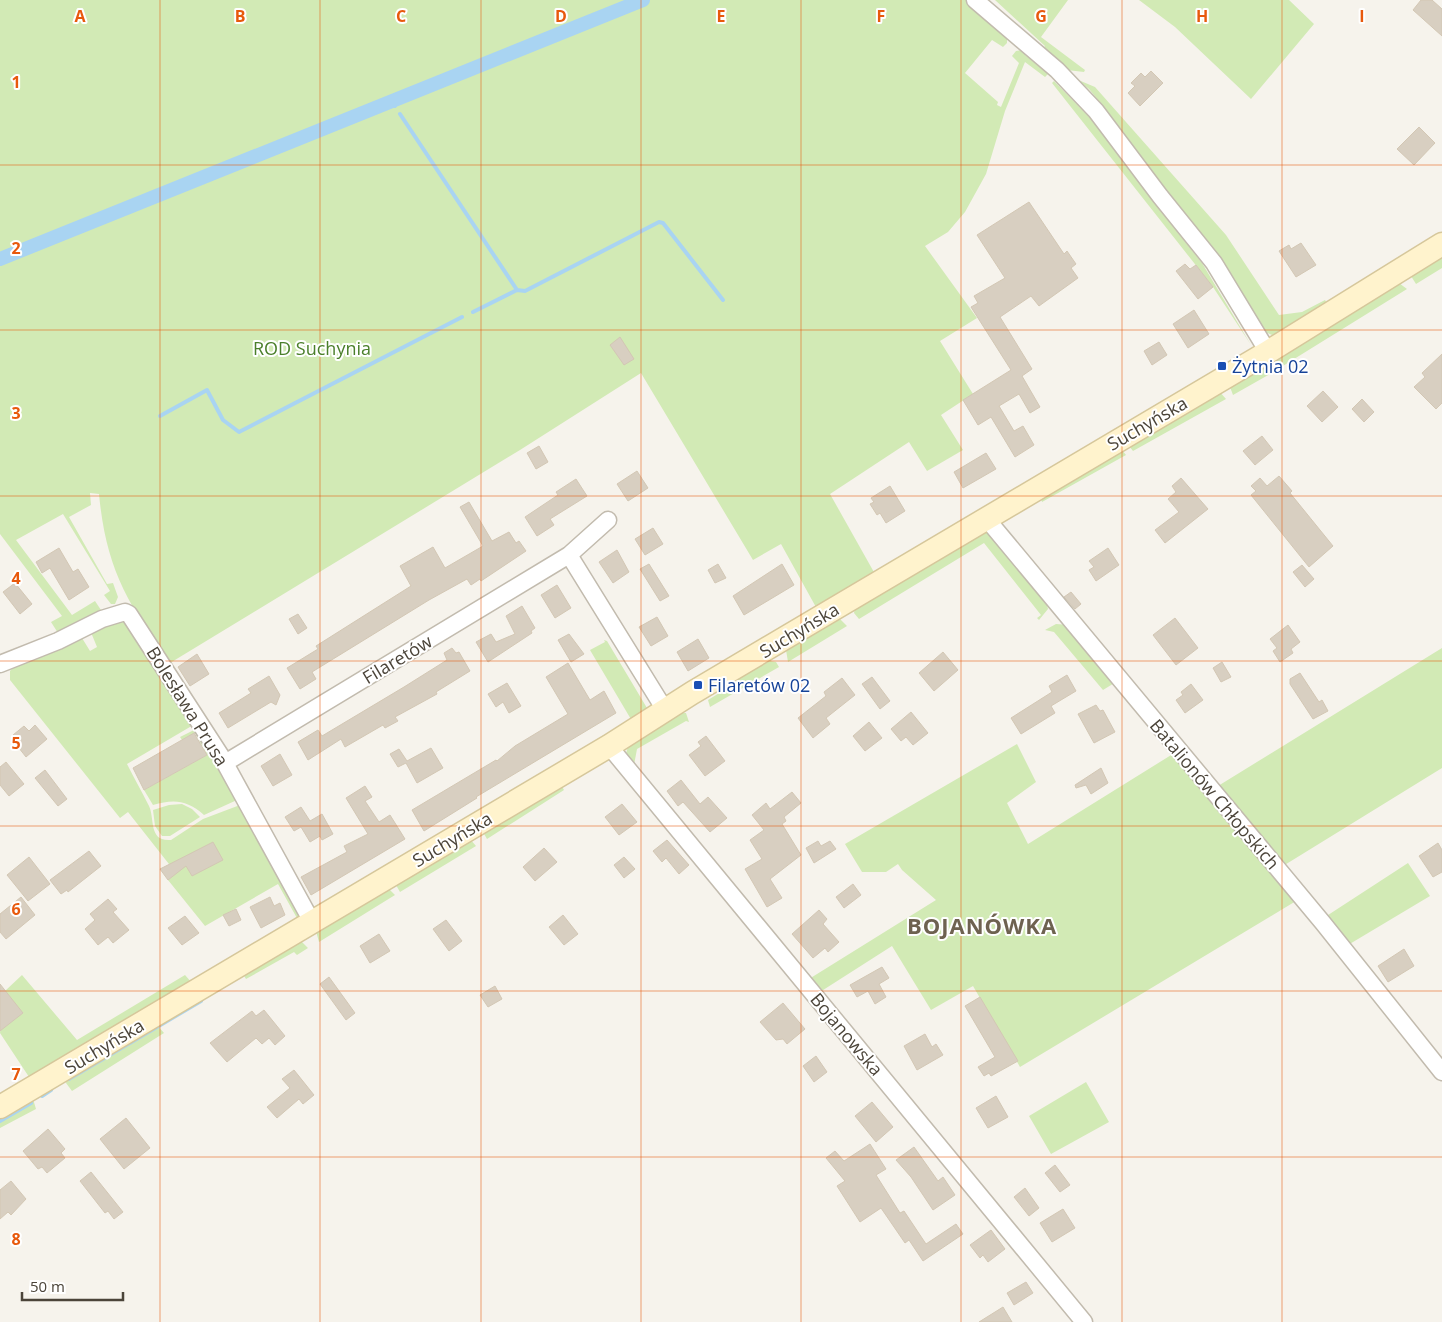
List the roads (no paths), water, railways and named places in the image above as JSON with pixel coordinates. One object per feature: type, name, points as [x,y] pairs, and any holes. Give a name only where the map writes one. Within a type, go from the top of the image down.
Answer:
[{"type":"street","points":[[975,0],[1057,70],[1096,111],[1160,196],[1214,263],[1268,352]]},
{"type":"street","name":"Suchyńska","points":[[0,1107],[610,746],[665,710],[1268,352],[1442,244]]},
{"type":"street","name":"Batalionów Chłopskich","points":[[986,518],[1323,923],[1442,1072]]},
{"type":"street","name":"Filaretów","points":[[225,763],[569,555],[608,520]]},
{"type":"street","points":[[569,555],[665,710]]},
{"type":"street","name":"Bolesława Prusa","points":[[0,664],[58,641],[102,619],[125,612],[144,634],[225,763],[312,922]]},
{"type":"street","name":"Bojanowska","points":[[610,746],[1084,1322]]},
{"type":"waterway","points":[[0,259],[643,0]]},
{"type":"waterway","points":[[391,101],[395,106]]},
{"type":"waterway","points":[[400,114],[517,290],[525,291],[659,222],[663,223],[723,300]]},
{"type":"waterway","points":[[473,312],[517,290]]},
{"type":"waterway","points":[[160,416],[207,390],[223,420],[239,432],[462,317]]},
{"type":"waterway","points":[[69,1079],[201,1001]]},
{"type":"waterway","points":[[42,1096],[51,1090]]},
{"type":"waterway","points":[[0,1121],[31,1103]]},
{"type":"place","name":"Żytnia 02","points":[[1222,366]]},
{"type":"place","name":"Filaretów 02","points":[[698,685]]},
{"type":"district","name":"BOJANÓWKA","points":[[982,925]]},
{"type":"park label","name":"ROD Suchynia","points":[[312,348]]}]
